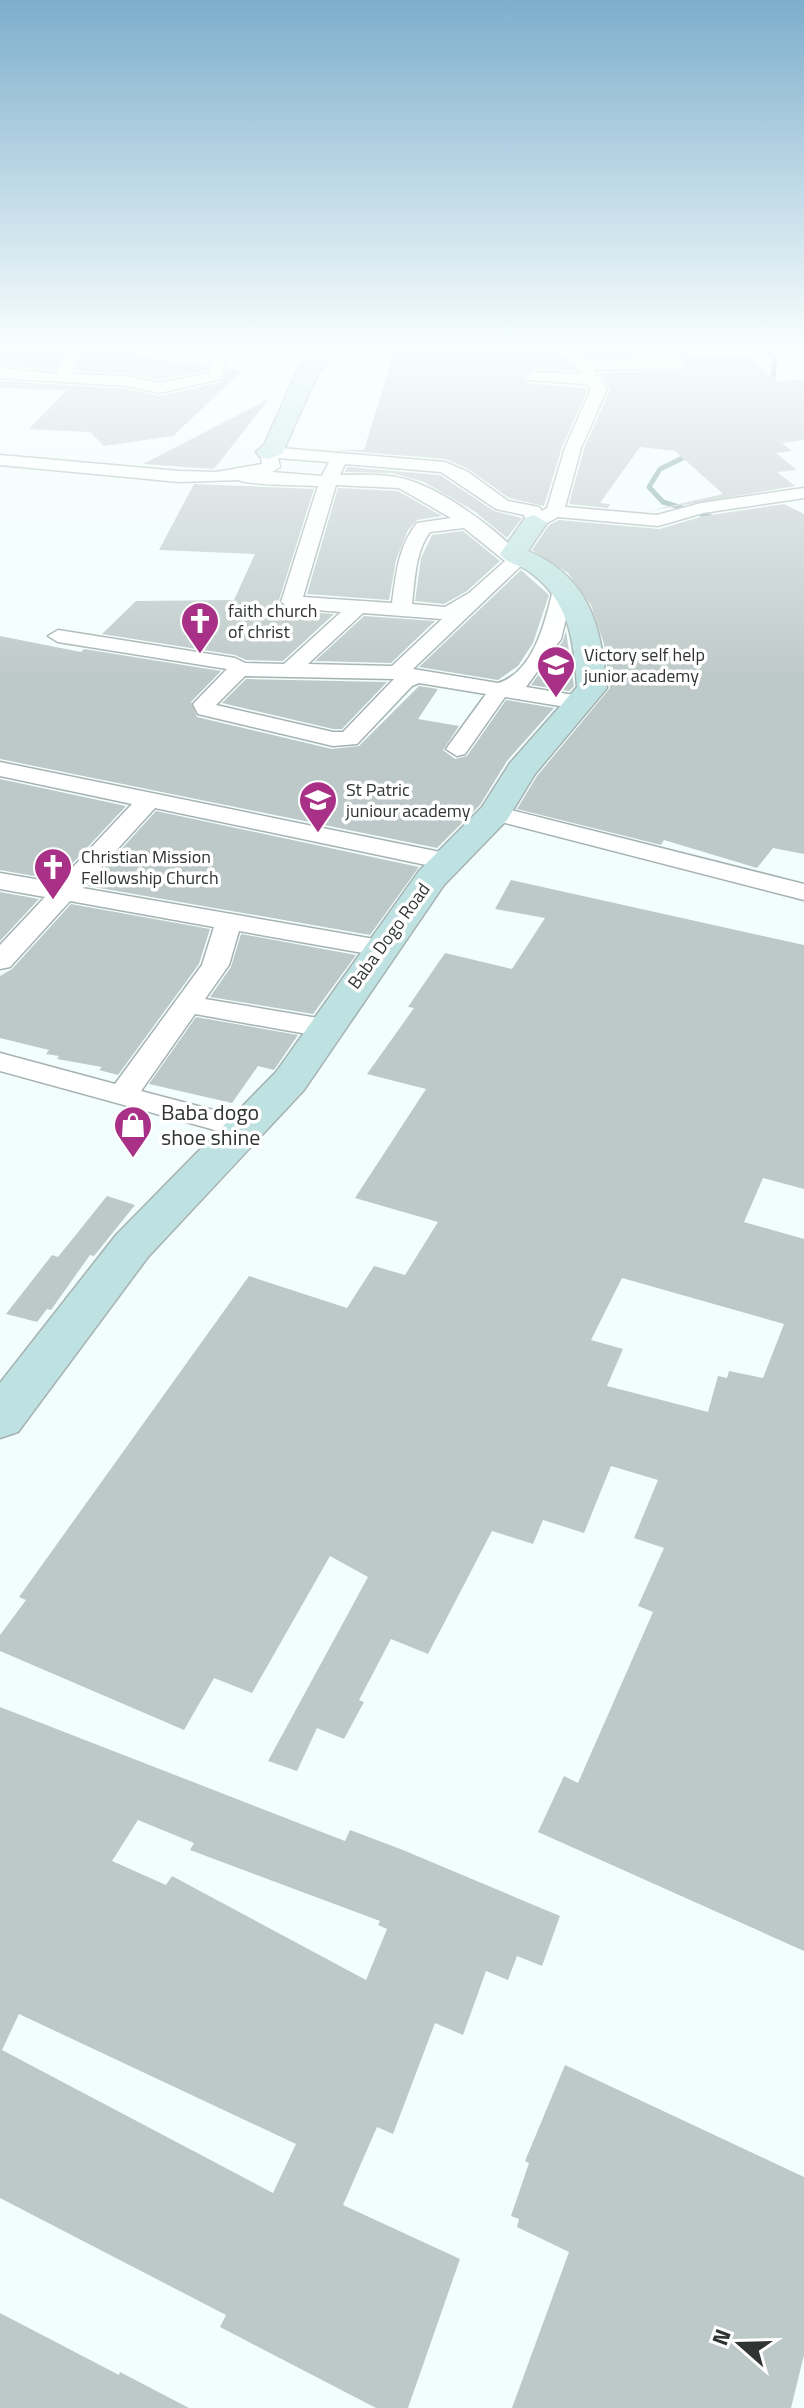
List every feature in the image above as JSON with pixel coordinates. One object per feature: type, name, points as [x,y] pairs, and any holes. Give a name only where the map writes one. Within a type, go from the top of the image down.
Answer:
[{"type":"street","points":[[0,460],[221,477],[260,473],[271,467],[269,456]]},
{"type":"street","points":[[331,456],[445,467],[502,505],[533,511],[544,517],[658,521],[701,508],[804,493]]},
{"type":"street","points":[[513,554],[544,517],[569,456]]},
{"type":"street","points":[[340,457],[329,481],[291,602],[399,607],[401,611],[449,613],[476,597]]},
{"type":"street","points":[[0,474],[185,489],[207,489],[276,477],[405,484],[513,554],[515,562],[397,673]]},
{"type":"street","points":[[401,611],[412,550],[419,531],[424,527],[466,522]]},
{"type":"street","name":"Baba Dogo Road","points":[[0,1419],[132,1246],[290,1081],[431,878],[495,813],[521,770],[592,688],[588,636],[579,624],[579,610],[573,598],[536,564],[513,554]]},
{"type":"street","points":[[457,749],[500,689],[517,684],[551,639],[563,590]]},
{"type":"street","points":[[288,672],[359,606]]},
{"type":"street","points":[[58,636],[222,661],[239,669],[422,675],[578,702]]},
{"type":"street","points":[[239,669],[204,704],[206,709],[333,739],[349,739],[404,681],[422,675]]},
{"type":"street","points":[[0,769],[450,862]]},
{"type":"street","points":[[0,961],[148,801]]},
{"type":"street","points":[[495,813],[804,892]]},
{"type":"street","points":[[0,881],[380,948]]},
{"type":"street","points":[[121,1097],[215,965],[229,921]]},
{"type":"street","points":[[188,1004],[324,1028]]},
{"type":"street","points":[[0,1062],[244,1128]]},
{"type":"building","points":[[158,456],[224,456],[214,469],[143,464]]},
{"type":"building","points":[[414,456],[559,456],[544,506],[509,498],[470,470],[446,459]]},
{"type":"building","points":[[582,456],[633,456],[600,503],[610,504],[608,508],[569,504]]},
{"type":"building","points":[[681,456],[780,456],[797,470],[777,472],[795,486],[648,511],[723,494]]},
{"type":"building","points":[[347,467],[440,475],[494,511],[522,518],[507,538],[474,511],[424,482],[392,473],[345,472]]},
{"type":"building","points":[[194,484],[314,489],[278,603],[291,611],[334,614],[283,661],[246,660],[235,655],[102,634],[136,601],[234,600],[255,554],[159,550]]},
{"type":"building","points":[[338,488],[398,491],[442,516],[417,520],[408,530],[396,560],[389,600],[307,594]]},
{"type":"building","points":[[784,504],[804,514],[804,854],[773,848],[757,868],[664,840],[661,845],[517,809],[537,776],[610,688],[604,644],[591,605],[568,573],[532,550],[549,525],[559,520],[659,529],[704,516]]},
{"type":"building","points":[[463,531],[500,561],[467,591],[444,604],[415,601],[421,558],[432,535]]},
{"type":"building","points":[[521,570],[549,595],[533,643],[518,666],[498,680],[419,667]]},
{"type":"building","points":[[364,616],[435,621],[391,663],[315,661]]},
{"type":"building","points":[[566,631],[574,686],[569,691],[531,685],[563,641]]},
{"type":"building","points":[[0,636],[81,652],[84,649],[221,671],[191,702],[197,717],[332,749],[359,746],[419,686],[438,689],[418,719],[459,726],[443,750],[455,759],[467,756],[506,700],[554,708],[507,761],[480,805],[437,848],[0,759]]},
{"type":"building","points":[[246,679],[387,682],[342,729],[333,729],[222,703]]},
{"type":"building","points":[[0,779],[126,806],[57,880],[0,870]]},
{"type":"building","points":[[156,811],[419,867],[370,935],[88,886]]},
{"type":"building","points":[[511,880],[804,945],[804,1189],[763,1178],[744,1222],[804,1239],[804,1951],[538,1832],[564,1776],[578,1783],[653,1612],[638,1606],[664,1548],[634,1538],[658,1480],[611,1466],[584,1533],[543,1520],[533,1544],[492,1531],[428,1654],[391,1639],[359,1700],[364,1702],[344,1739],[317,1728],[297,1771],[268,1761],[368,1577],[330,1556],[252,1693],[214,1678],[184,1730],[0,1651],[0,1635],[26,1600],[19,1597],[249,1276],[347,1308],[374,1266],[405,1275],[438,1222],[355,1198],[426,1089],[367,1074],[414,1008],[408,1007],[445,953],[512,969],[545,918],[495,909]],"holes":[[[622,1278],[784,1324],[763,1378],[729,1371],[727,1378],[718,1376],[708,1412],[607,1386],[623,1349],[591,1340]]]},
{"type":"building","points":[[0,892],[39,899],[0,941]]},
{"type":"building","points":[[71,904],[210,929],[199,964],[118,1075],[99,1070],[102,1067],[57,1059],[59,1056],[46,1054],[49,1050],[0,1038],[0,976],[12,969]]},
{"type":"building","points":[[241,934],[356,955],[313,1014],[210,997],[231,967]]},
{"type":"building","points":[[196,1017],[298,1035],[274,1070],[258,1066],[232,1103],[149,1084]]},
{"type":"building","points":[[107,1196],[135,1205],[94,1256],[90,1255],[51,1310],[47,1309],[37,1322],[6,1314],[52,1255],[58,1257]]},
{"type":"building","points":[[0,1707],[345,1841],[350,1830],[560,1916],[542,1966],[517,1956],[508,1980],[486,1971],[463,2035],[435,2023],[393,2134],[377,2127],[343,2205],[460,2259],[408,2408],[376,2408],[220,2327],[226,2315],[0,2198]],"holes":[[[138,1820],[194,1843],[190,1850],[380,1921],[378,1925],[387,1929],[366,1980],[172,1876],[166,1885],[112,1861]],[[19,2014],[296,2144],[273,2193],[2,2050]]]},
{"type":"building","points":[[565,2065],[804,2177],[804,2355],[791,2408],[512,2408],[569,2252],[517,2227],[519,2219],[511,2216],[529,2163],[525,2161]]},
{"type":"building","points":[[0,2313],[119,2375],[120,2372],[189,2408],[0,2408]]},
{"type":"waterway","points":[[686,456],[660,469],[649,487],[663,502],[714,518]]},
{"type":"place","name":"faith church of christ","points":[[200,655]]},
{"type":"place","name":"Victory self help junior academy","points":[[556,699]]},
{"type":"place","name":"St Patric juniour academy","points":[[318,834]]},
{"type":"place","name":"Christian Mission Fellowship Church","points":[[53,901]]},
{"type":"place","name":"Baba dogo shoe shine","points":[[133,1159]]}]
